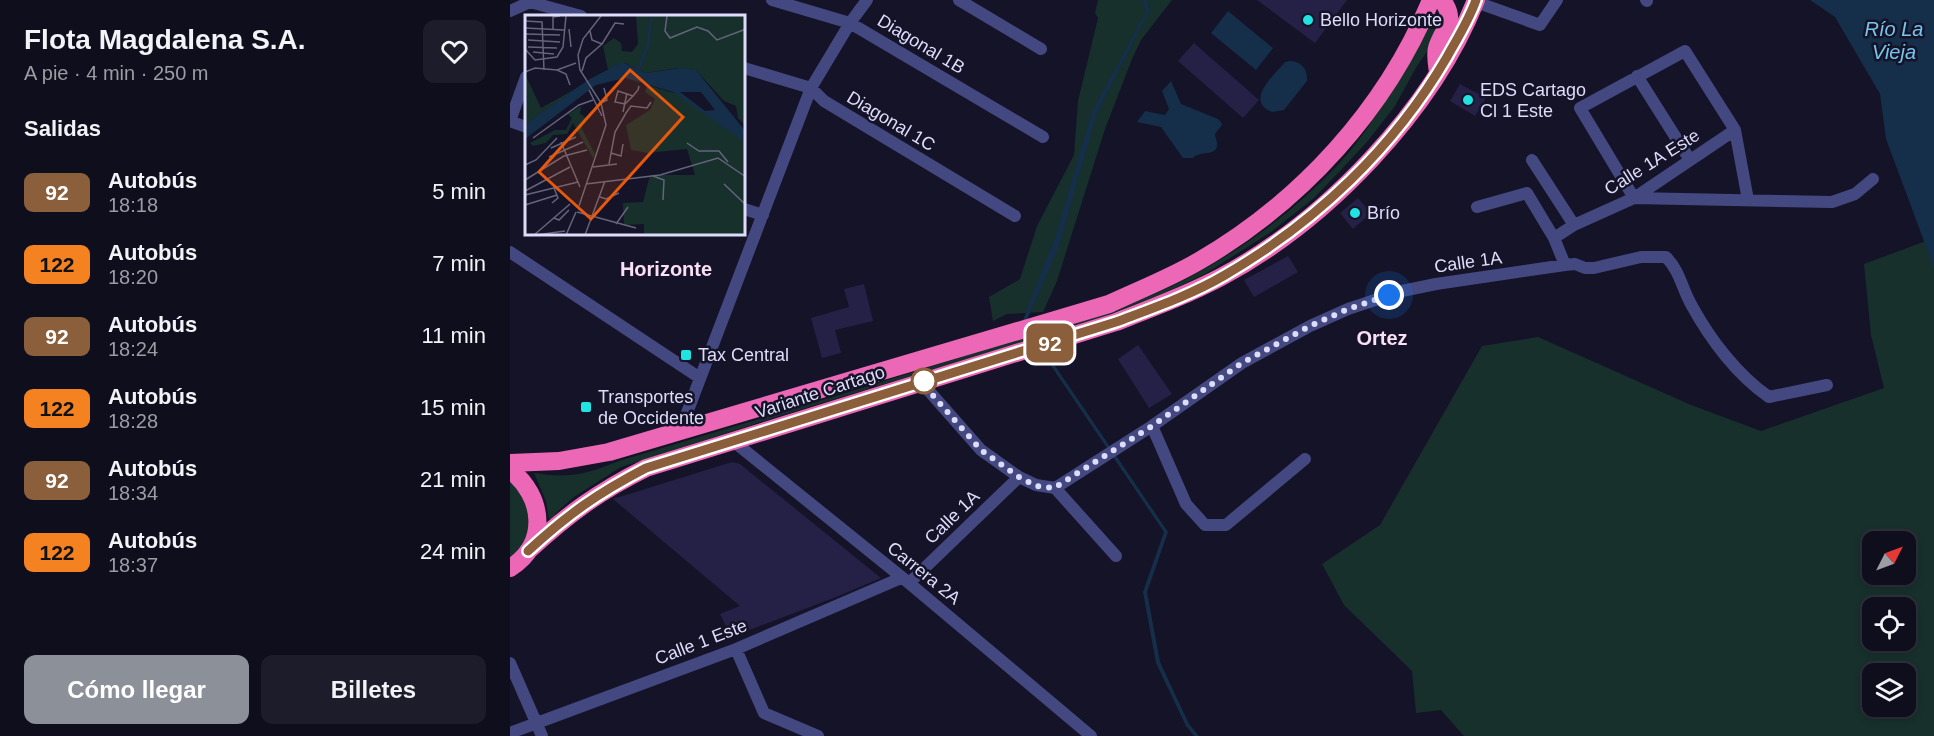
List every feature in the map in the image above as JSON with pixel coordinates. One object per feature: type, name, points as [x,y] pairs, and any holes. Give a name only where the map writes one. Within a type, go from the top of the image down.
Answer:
[{"type":"highway","name":"Variante Cartago","points":[[510,463],[579,459],[680,431],[1109,304],[1170,277],[1227,244],[1280,204],[1328,159],[1370,108],[1408,48],[1431,0]]},
{"type":"highway","points":[[1438,72],[1436,50],[1449,24],[1447,8],[1442,0]]},
{"type":"highway","name":"Variante Cartago","points":[[516,565],[559,523],[588,501],[646,468],[1116,322],[1180,297],[1223,276],[1282,239],[1358,174],[1400,125],[1438,72],[1482,2]]},
{"type":"highway","points":[[510,470],[527,486],[537,507],[537,530],[516,565]]},
{"type":"street","name":"Diagonal 1B","points":[[772,0],[850,23],[1043,137]]},
{"type":"street","points":[[680,431],[811,88],[850,23],[867,0]]},
{"type":"street","points":[[959,0],[1041,49]]},
{"type":"street","points":[[1482,2],[1540,25],[1557,0]]},
{"type":"street","points":[[510,11],[530,2],[577,15]]},
{"type":"street","points":[[1748,200],[1735,130],[1685,51],[1580,108],[1634,198],[1832,202],[1855,194],[1873,179]]},
{"type":"street","name":"Diagonal 1C","points":[[746,69],[811,88],[824,101],[1015,216]]},
{"type":"street","points":[[1637,76],[1690,160]]},
{"type":"street","points":[[525,80],[510,121],[525,127]]},
{"type":"street","name":"Calle 1A Este","points":[[1554,238],[1574,225],[1634,198],[1735,130]]},
{"type":"street","points":[[1532,160],[1574,225]]},
{"type":"street","points":[[1478,207],[1527,192],[1554,238],[1565,265]]},
{"type":"street","points":[[746,210],[763,215]]},
{"type":"street","points":[[510,252],[700,378]]},
{"type":"street","name":"Calle 1A","points":[[1054,488],[1152,426],[1242,363],[1310,326],[1348,309],[1402,291],[1565,265],[1575,264],[1585,268],[1594,268],[1641,257],[1666,257],[1675,267],[1691,305],[1719,348],[1756,388],[1769,397],[1827,385]]},
{"type":"street","points":[[921,382],[981,450],[1036,486],[1054,488],[1116,556]]},
{"type":"street","points":[[1152,426],[1185,504],[1205,525],[1226,525],[1305,459]]},
{"type":"street","name":"Carrera 2A","points":[[733,441],[905,580],[1091,736]]},
{"type":"street","name":"Calle 1A","points":[[905,580],[1019,477]]},
{"type":"street","name":"Calle 1 Este","points":[[510,733],[736,649],[905,580]]},
{"type":"street","points":[[736,649],[764,713],[818,736]]},
{"type":"street","points":[[510,663],[542,736]]},
{"type":"green space","points":[[1098,0],[1172,0],[1141,40],[1132,59],[1105,129],[1057,281],[1043,312],[1007,314],[993,321],[989,297],[1020,279],[1037,226],[1074,155],[1078,101],[1098,18],[1095,13]]},
{"type":"green space","points":[[1427,28],[1435,29],[1438,36],[1417,66],[1395,106],[1367,142],[1313,199],[1271,232],[1205,274],[1158,296],[1097,319],[621,467],[574,497],[552,519],[549,519],[546,501],[534,473],[578,474],[876,384],[1135,302],[1217,262],[1268,228],[1336,167],[1374,118]]},
{"type":"green space","points":[[1934,238],[1934,736],[1464,736],[1441,710],[1416,713],[1412,671],[1344,605],[1322,564],[1380,525],[1482,346],[1538,337],[1691,405],[1761,431],[1884,388],[1871,335],[1864,264]]},
{"type":"green space","points":[[510,470],[538,518],[510,568]]},
{"type":"water","points":[[1142,0],[1146,0],[1150,9],[1097,113],[1058,249],[1027,320],[1030,329],[1168,532],[1147,592],[1160,662],[1189,724],[1199,736],[1194,736],[1186,726],[1156,663],[1143,592],[1164,532],[1026,329],[1023,320],[1056,235],[1092,112],[1146,11]]},
{"type":"water","name":"Río La Vieja","points":[[1810,0],[1934,0],[1934,268],[1886,139],[1880,94],[1835,17]]},
{"type":"water","points":[[1228,11],[1273,48],[1256,70],[1211,33]]},
{"type":"water","points":[[1289,61],[1303,66],[1307,81],[1284,110],[1272,112],[1264,107],[1261,95],[1274,74],[1285,62]]},
{"type":"water","points":[[1171,81],[1181,104],[1221,122],[1222,125],[1215,134],[1217,148],[1215,151],[1193,158],[1183,158],[1161,127],[1137,122],[1145,111],[1165,115],[1169,109],[1162,91]]},
{"type":"building","name":"Bello Horizonte","points":[[1257,0],[1347,0],[1315,43]]},
{"type":"building","points":[[1194,43],[1259,100],[1243,118],[1178,61]]},
{"type":"building","name":"EDS Cartago Cl 1 Este","points":[[1460,84],[1486,98],[1475,116],[1450,101]]},
{"type":"building","name":"Brío","points":[[1358,198],[1371,213],[1353,229],[1340,213]]},
{"type":"building","points":[[1288,256],[1298,272],[1254,297],[1244,280]]},
{"type":"building","points":[[864,284],[873,321],[835,330],[841,353],[822,358],[811,318],[849,307],[844,289]]},
{"type":"building","points":[[1138,345],[1172,394],[1149,408],[1118,359]]},
{"type":"building","points":[[732,462],[740,464],[881,578],[731,637],[720,614],[740,606],[613,499]]},
{"type":"bus line","name":"92","points":[[528,551],[588,501],[646,468],[1116,322],[1180,297],[1223,276],[1282,239],[1309,218],[1358,174],[1380,150],[1438,72],[1476,0]]},
{"type":"place","name":"Bello Horizonte","points":[[1308,20]]},
{"type":"place","name":"EDS Cartago Cl 1 Este","points":[[1468,100]]},
{"type":"place","name":"Brío","points":[[1355,213]]},
{"type":"place","name":"Tax Central","points":[[686,355]]},
{"type":"place","name":"Transportes de Occidente","points":[[586,407]]},
{"type":"district","name":"Horizonte","points":[[666,269]]},
{"type":"district","name":"Ortez","points":[[1382,338]]},
{"type":"route","points":[[924,381],[921,382],[981,450],[1036,486],[1054,488],[1152,426],[1242,363],[1310,326],[1348,309],[1389,295]]}]
